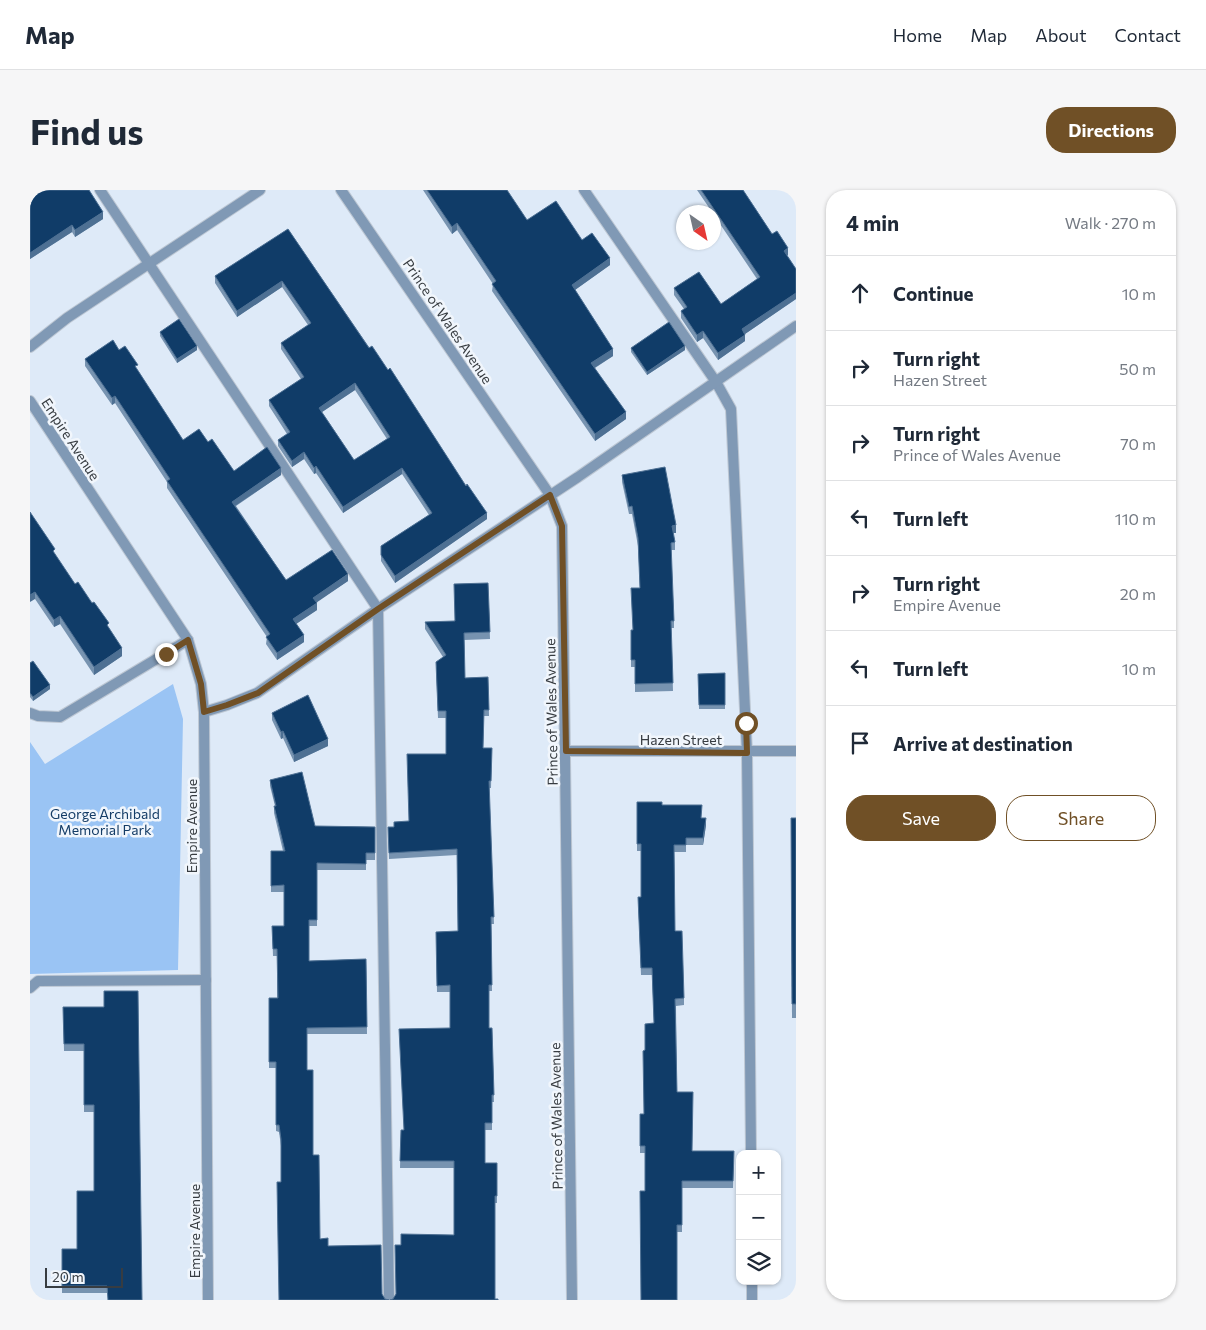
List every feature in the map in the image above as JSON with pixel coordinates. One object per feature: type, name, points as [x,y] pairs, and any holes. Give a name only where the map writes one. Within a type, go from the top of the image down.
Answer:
[{"type":"street","points":[[100,190],[378,609],[390,1300]]},
{"type":"street","points":[[30,347],[67,318],[260,190]]},
{"type":"street","name":"Prince of Wales Avenue","points":[[341,190],[550,495],[562,526],[572,1300]]},
{"type":"street","points":[[584,190],[716,382],[731,409],[747,753],[751,1150]]},
{"type":"street","points":[[204,712],[258,693],[378,609],[550,495],[796,326]]},
{"type":"street","name":"Empire Avenue","points":[[30,400],[188,640],[201,684],[204,712],[208,1300]]},
{"type":"street","points":[[30,713],[38,716],[60,717],[188,640]]},
{"type":"street","name":"Hazen Street","points":[[566,751],[796,752]]},
{"type":"street","points":[[30,988],[38,981],[206,980]]},
{"type":"street","points":[[752,1285],[752,1300]]},
{"type":"green space","name":"George Archibald Memorial Park","points":[[173,684],[183,719],[178,970],[30,974],[30,742],[45,764]]},
{"type":"building","points":[[30,190],[89,190],[103,212],[75,230],[72,225],[30,253]]},
{"type":"building","points":[[427,190],[507,190],[527,220],[556,201],[582,240],[592,233],[610,258],[572,285],[613,349],[591,363],[626,412],[595,434],[492,284],[496,281],[457,223],[452,227]]},
{"type":"building","points":[[701,190],[743,190],[772,234],[777,231],[788,248],[784,251],[796,269],[796,293],[742,329],[745,335],[718,353],[703,331],[697,335],[681,311],[687,307],[674,288],[699,272],[721,304],[760,277],[721,219],[721,205],[711,205]]},
{"type":"building","points":[[288,229],[369,348],[372,346],[388,370],[390,368],[466,486],[467,484],[487,513],[395,576],[381,555],[381,546],[432,513],[402,468],[343,507],[316,466],[314,468],[304,452],[292,461],[278,440],[290,432],[269,400],[304,377],[281,343],[311,323],[282,281],[237,311],[215,276]],"holes":[[[355,383],[390,437],[354,460],[319,408]]]},
{"type":"building","points":[[179,319],[197,346],[177,359],[160,332]]},
{"type":"building","points":[[669,322],[685,346],[647,372],[631,348]]},
{"type":"building","points":[[113,340],[119,350],[125,346],[138,365],[135,366],[183,440],[199,429],[208,442],[212,439],[234,471],[267,447],[281,468],[232,502],[286,580],[332,550],[348,574],[313,598],[317,603],[293,619],[304,635],[277,653],[266,637],[270,634],[167,481],[170,479],[115,396],[112,398],[85,359]]},
{"type":"building","points":[[665,467],[676,525],[672,526],[675,542],[671,543],[674,621],[671,621],[673,683],[635,684],[635,660],[631,660],[631,630],[633,630],[631,588],[640,588],[638,538],[632,506],[629,507],[622,475]]},
{"type":"building","points":[[30,512],[55,549],[53,551],[75,584],[78,582],[109,623],[107,625],[122,648],[94,667],[60,616],[54,620],[35,592],[30,595]]},
{"type":"building","points":[[488,583],[490,632],[464,633],[465,678],[488,677],[489,710],[484,710],[483,748],[492,748],[491,781],[489,781],[494,917],[491,917],[492,985],[489,985],[489,1028],[492,1028],[494,1095],[492,1095],[492,1123],[485,1123],[485,1163],[497,1163],[497,1196],[495,1196],[495,1299],[498,1300],[390,1300],[396,1294],[395,1245],[401,1245],[401,1234],[454,1235],[454,1161],[400,1161],[401,1130],[404,1130],[399,1029],[450,1028],[450,985],[437,986],[436,932],[458,931],[457,849],[389,853],[388,827],[394,827],[394,822],[409,821],[407,754],[446,754],[446,711],[438,711],[436,662],[446,655],[425,622],[455,621],[454,584]]},
{"type":"building","points":[[33,661],[50,685],[33,697],[30,693],[30,663]]},
{"type":"building","points":[[725,673],[725,705],[699,705],[698,674]]},
{"type":"building","points":[[308,695],[328,739],[294,755],[272,713]]},
{"type":"building","points":[[302,772],[315,826],[375,827],[375,853],[366,853],[366,864],[317,863],[317,920],[309,920],[309,961],[366,959],[367,1027],[307,1028],[307,1070],[313,1070],[313,1155],[319,1155],[320,1239],[328,1238],[328,1246],[381,1245],[382,1294],[385,1299],[389,1300],[279,1300],[277,1182],[281,1182],[281,1139],[279,1125],[276,1125],[276,1062],[269,1062],[269,998],[278,998],[277,949],[273,949],[272,926],[284,926],[284,885],[271,886],[271,851],[285,851],[270,780]]},
{"type":"building","points":[[637,802],[662,802],[662,805],[702,805],[701,818],[706,818],[703,838],[686,838],[686,845],[674,845],[675,931],[682,931],[684,998],[675,999],[677,1092],[693,1092],[692,1151],[734,1151],[733,1181],[682,1181],[682,1225],[677,1225],[677,1300],[641,1300],[640,1191],[645,1191],[645,1146],[640,1146],[640,1114],[644,1114],[643,1051],[645,1050],[645,1024],[654,1023],[652,968],[641,968],[638,897],[641,897],[641,844],[637,844]]},
{"type":"building","points":[[791,818],[796,818],[796,1004],[792,1004]]},
{"type":"building","points":[[104,991],[138,991],[142,1300],[108,1300],[107,1286],[62,1286],[62,1249],[77,1249],[77,1191],[94,1191],[94,1105],[84,1105],[84,1044],[64,1044],[63,1007],[104,1007]]},
{"type":"route","points":[[166,654],[188,640],[201,684],[204,712],[258,693],[378,609],[550,495],[562,526],[566,751],[747,753],[746,723]]}]
